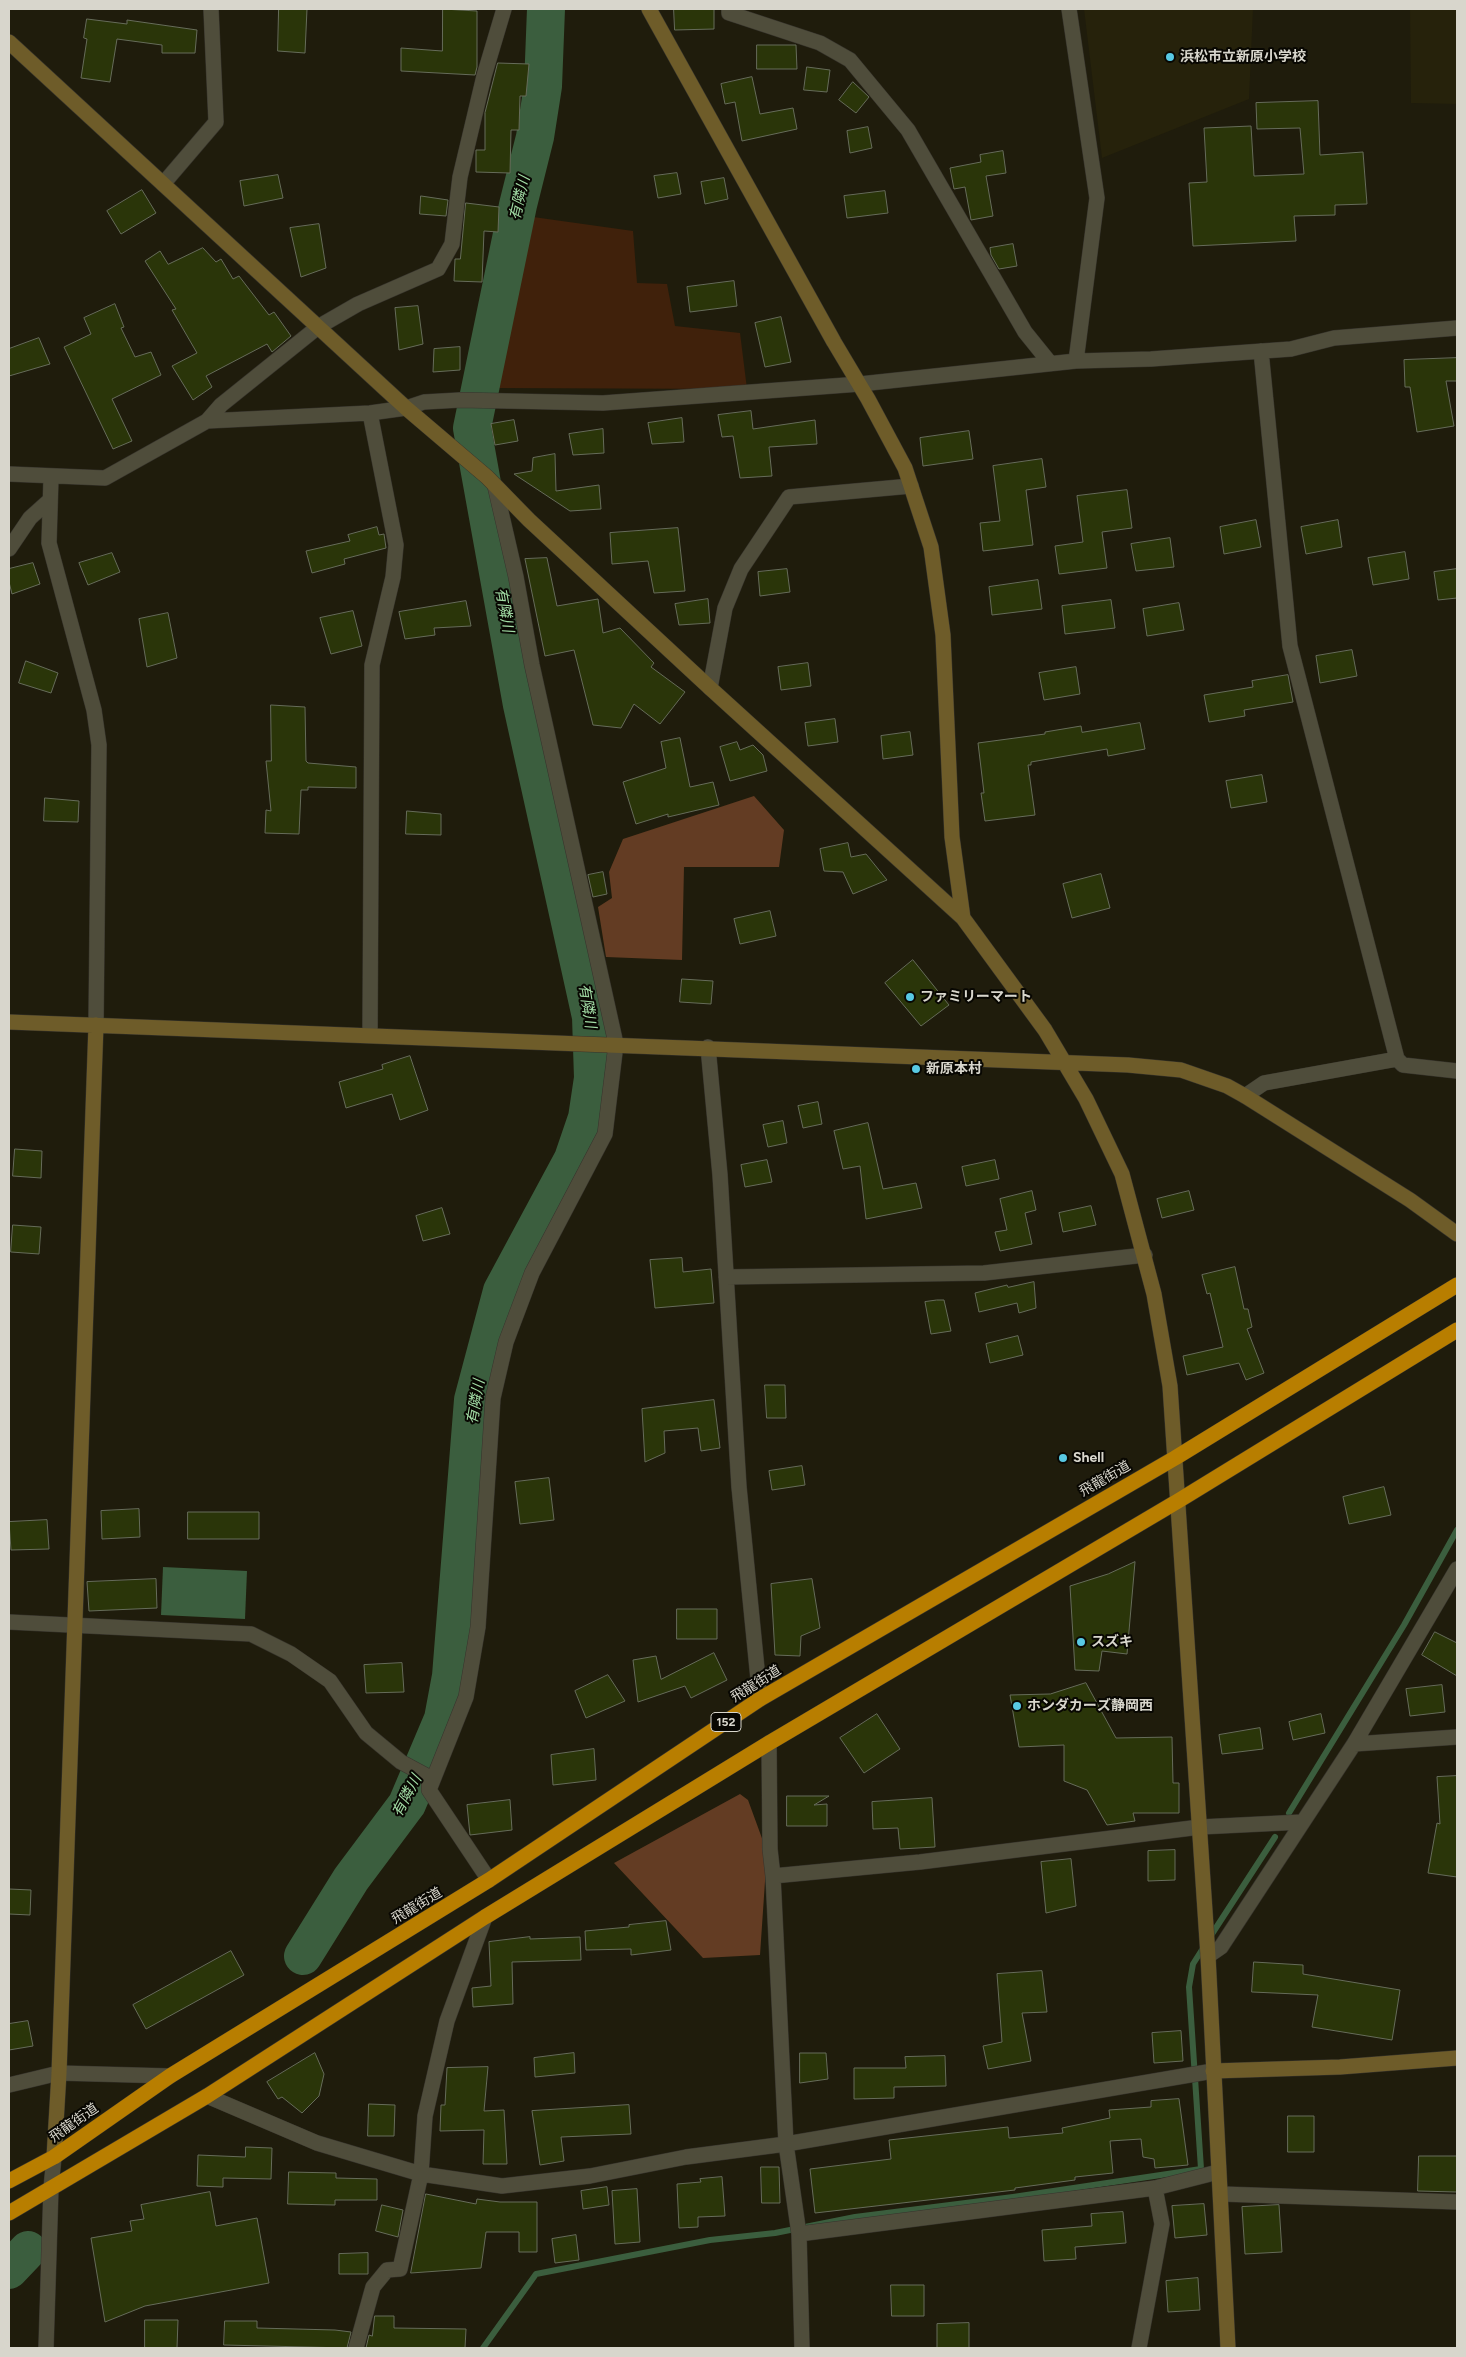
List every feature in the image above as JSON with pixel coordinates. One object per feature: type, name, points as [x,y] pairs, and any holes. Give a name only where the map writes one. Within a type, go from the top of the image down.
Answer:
[{"type":"highway","name":"飛龍街道","points":[[9,2181],[54,2157],[170,2076],[489,1880],[760,1700],[1175,1458],[1457,1285]]},
{"type":"highway","points":[[9,2213],[207,2096],[485,1917],[769,1743],[1178,1501],[1457,1330]]},
{"type":"street","points":[[163,184],[216,122],[211,9]]},
{"type":"street","points":[[9,474],[50,478],[105,478],[207,421],[221,405],[318,327],[358,304],[438,269],[452,244],[462,168],[484,76],[504,9]]},
{"type":"street","points":[[649,9],[834,342],[860,384],[905,468],[931,547],[943,635],[952,837],[963,918]]},
{"type":"street","points":[[729,9],[729,13],[820,43],[850,60],[908,130],[1025,332],[1050,363]]},
{"type":"street","points":[[1069,9],[1097,198],[1076,361]]},
{"type":"street","points":[[9,42],[406,408],[491,481],[710,688],[963,918],[1045,1030],[1086,1099],[1122,1174],[1145,1255],[1165,1350],[1175,1458],[1200,1827],[1218,2172],[1222,2194],[1228,2348]]},
{"type":"street","points":[[207,421],[370,413],[406,408],[424,402],[460,400],[603,403],[860,384],[1050,363],[1291,349],[1334,338],[1457,328]]},
{"type":"street","points":[[1261,351],[1290,646],[1397,1059],[1403,1065],[1457,1071]]},
{"type":"street","points":[[370,413],[396,544],[392,577],[372,665],[370,1034]]},
{"type":"street","points":[[46,2348],[51,2188],[59,2073],[96,1025],[99,745],[94,710],[49,543],[50,478]]},
{"type":"street","points":[[429,1784],[468,1689],[478,1627],[493,1398],[506,1342],[532,1273],[605,1134],[612,1044],[532,665],[516,577],[491,481]]},
{"type":"street","points":[[710,688],[725,608],[741,569],[789,497],[911,486]]},
{"type":"street","points":[[9,549],[30,518],[50,500]]},
{"type":"street","points":[[9,1022],[370,1034],[1066,1063],[1181,1070],[1227,1086],[1245,1096],[1410,1200],[1457,1234]]},
{"type":"street","points":[[708,1048],[720,1175],[739,1487],[760,1700]]},
{"type":"street","points":[[1245,1096],[1264,1083],[1397,1059]]},
{"type":"street","points":[[726,1277],[984,1273],[1145,1255]]},
{"type":"street","points":[[1208,1956],[1221,1947],[1354,1744],[1457,1569]]},
{"type":"street","points":[[9,1622],[251,1634],[291,1654],[330,1681],[366,1733],[429,1784],[489,1880]]},
{"type":"street","points":[[1354,1744],[1457,1737]]},
{"type":"street","points":[[769,1743],[770,1849],[773,1876],[786,2144],[799,2234],[802,2348]]},
{"type":"street","points":[[773,1876],[920,1862],[1200,1827],[1302,1822]]},
{"type":"street","points":[[356,2348],[373,2287],[387,2270],[400,2268],[421,2174],[425,2116],[447,2021],[485,1917]]},
{"type":"street","points":[[207,2096],[317,2144],[421,2174],[502,2186],[552,2182],[686,2156],[786,2144],[1213,2071],[1340,2067],[1457,2058]]},
{"type":"street","points":[[9,2085],[59,2073],[170,2076]]},
{"type":"street","points":[[799,2234],[1155,2188],[1218,2172]]},
{"type":"street","points":[[1140,2348],[1162,2224],[1155,2188]]},
{"type":"street","points":[[1222,2194],[1457,2202]]},
{"type":"shaded area","name":"浜松市立新原小学校","points":[[1084,9],[1253,9],[1249,99],[1102,158]]},
{"type":"shaded area","points":[[1410,9],[1457,9],[1457,104],[1411,103]]},
{"type":"shaded area","points":[[526,216],[633,231],[637,283],[667,284],[675,326],[740,333],[747,389],[492,388]]},
{"type":"shaded area","points":[[754,796],[784,830],[779,867],[684,867],[682,960],[606,957],[598,907],[612,898],[609,872],[623,839]]},
{"type":"shaded area","points":[[163,1567],[247,1571],[245,1619],[161,1615]]},
{"type":"shaded area","points":[[740,1794],[748,1800],[767,1852],[760,1955],[703,1958],[614,1863]]},
{"type":"building","points":[[279,9],[307,9],[305,53],[278,51]]},
{"type":"building","points":[[443,9],[477,11],[477,67],[475,75],[401,71],[401,48],[442,51]]},
{"type":"building","points":[[674,9],[714,9],[714,29],[675,30]]},
{"type":"building","points":[[87,19],[127,24],[127,20],[197,30],[195,53],[162,53],[162,45],[117,39],[110,82],[81,78],[87,39],[84,38]]},
{"type":"building","points":[[757,45],[796,45],[797,69],[757,69]]},
{"type":"building","points":[[498,63],[529,64],[526,96],[520,96],[519,130],[511,130],[510,173],[476,172],[476,150],[485,150],[485,113]]},
{"type":"building","points":[[807,67],[830,70],[827,92],[804,90]]},
{"type":"building","points":[[752,77],[760,114],[793,108],[797,129],[742,141],[735,102],[725,104],[721,84]]},
{"type":"building","points":[[853,82],[869,97],[856,113],[839,100]]},
{"type":"building","points":[[1318,101],[1320,155],[1363,152],[1367,204],[1335,205],[1335,215],[1294,216],[1296,241],[1193,246],[1189,183],[1207,182],[1204,128],[1251,126],[1254,176],[1304,174],[1300,128],[1257,129],[1256,103]]},
{"type":"building","points":[[868,127],[872,148],[850,153],[847,131]]},
{"type":"building","points":[[1003,151],[1006,173],[986,176],[993,216],[971,220],[965,187],[954,189],[950,168],[981,162],[980,155]]},
{"type":"building","points":[[677,173],[681,194],[658,198],[654,176]]},
{"type":"building","points":[[278,175],[283,198],[244,206],[240,181]]},
{"type":"building","points":[[724,178],[728,199],[705,204],[701,182]]},
{"type":"building","points":[[142,190],[156,213],[121,234],[107,211]]},
{"type":"building","points":[[885,191],[888,213],[847,218],[844,196]]},
{"type":"building","points":[[421,196],[448,200],[446,216],[420,214]]},
{"type":"building","points":[[466,203],[499,207],[498,232],[484,231],[482,282],[454,281],[455,259],[460,259]]},
{"type":"building","points":[[319,224],[326,268],[301,277],[290,228]]},
{"type":"building","points":[[1013,244],[1017,266],[999,269],[991,255],[990,248]]},
{"type":"building","points":[[203,248],[216,262],[221,259],[233,279],[239,276],[269,315],[274,312],[291,336],[272,352],[267,344],[206,376],[212,387],[193,400],[172,366],[197,353],[172,310],[176,309],[145,261],[160,251],[168,264]]},
{"type":"building","points":[[734,281],[737,306],[690,312],[687,287]]},
{"type":"building","points":[[115,304],[124,327],[121,328],[135,357],[151,352],[161,375],[112,399],[132,441],[113,449],[64,347],[91,334],[84,318]]},
{"type":"building","points":[[418,306],[423,344],[399,350],[395,308]]},
{"type":"building","points":[[781,317],[791,362],[765,367],[755,323]]},
{"type":"building","points":[[39,338],[50,364],[9,376],[9,349]]},
{"type":"building","points":[[460,347],[460,370],[433,372],[434,349]]},
{"type":"building","points":[[1457,358],[1457,381],[1446,381],[1454,426],[1417,432],[1410,387],[1405,387],[1404,360]]},
{"type":"building","points":[[751,411],[753,429],[815,420],[817,444],[769,447],[772,476],[740,478],[733,436],[722,437],[718,415]]},
{"type":"building","points":[[682,418],[684,442],[652,444],[648,423]]},
{"type":"building","points":[[514,420],[518,441],[495,445],[491,424]]},
{"type":"building","points":[[603,429],[604,453],[573,455],[569,434]]},
{"type":"building","points":[[969,431],[973,459],[923,466],[920,438]]},
{"type":"building","points":[[555,454],[556,491],[599,485],[601,509],[570,511],[514,474],[532,471],[533,458]]},
{"type":"building","points":[[1042,459],[1046,487],[1026,490],[1033,545],[983,551],[980,523],[1000,521],[993,466]]},
{"type":"building","points":[[1127,490],[1132,528],[1102,532],[1107,568],[1059,574],[1055,546],[1083,542],[1077,496]]},
{"type":"building","points":[[1256,520],[1261,547],[1224,554],[1220,527]]},
{"type":"building","points":[[1338,520],[1342,547],[1306,554],[1301,527]]},
{"type":"building","points":[[377,527],[379,535],[384,534],[386,548],[344,559],[345,564],[312,573],[306,551],[350,541],[348,535]]},
{"type":"building","points":[[678,528],[685,591],[654,593],[648,561],[612,564],[610,533]]},
{"type":"building","points":[[1170,538],[1174,567],[1136,571],[1131,544]]},
{"type":"building","points":[[1405,552],[1409,579],[1373,585],[1368,558]]},
{"type":"building","points":[[112,553],[120,572],[88,585],[79,563]]},
{"type":"building","points":[[547,558],[557,606],[598,599],[603,633],[620,628],[654,663],[651,667],[685,692],[660,724],[634,704],[621,728],[593,725],[574,650],[545,656],[525,559]]},
{"type":"building","points":[[33,563],[40,584],[12,594],[9,582],[9,569]]},
{"type":"building","points":[[787,569],[790,592],[760,596],[758,572]]},
{"type":"building","points":[[1457,569],[1457,598],[1438,600],[1434,572]]},
{"type":"building","points":[[1038,580],[1042,609],[992,615],[989,587]]},
{"type":"building","points":[[708,599],[710,623],[679,625],[675,604]]},
{"type":"building","points":[[1111,600],[1115,628],[1065,634],[1062,606]]},
{"type":"building","points":[[466,601],[471,626],[434,628],[435,635],[405,639],[399,612]]},
{"type":"building","points":[[1179,603],[1184,630],[1147,636],[1143,609]]},
{"type":"building","points":[[353,611],[362,646],[331,654],[320,618]]},
{"type":"building","points":[[168,613],[177,658],[147,667],[139,619]]},
{"type":"building","points":[[1352,650],[1357,676],[1320,683],[1316,656]]},
{"type":"building","points":[[26,661],[58,673],[51,693],[19,683]]},
{"type":"building","points":[[808,663],[811,686],[781,690],[778,667]]},
{"type":"building","points":[[1076,667],[1080,694],[1044,700],[1039,673]]},
{"type":"building","points":[[1288,675],[1293,702],[1244,710],[1245,716],[1209,722],[1204,695],[1253,687],[1252,681]]},
{"type":"building","points":[[271,705],[305,707],[306,761],[308,763],[356,767],[356,788],[308,787],[308,790],[301,790],[299,834],[265,833],[266,810],[271,811],[266,761],[271,761]]},
{"type":"building","points":[[835,719],[838,742],[808,746],[805,723]]},
{"type":"building","points":[[1140,723],[1145,749],[1108,756],[1107,749],[1031,762],[1031,765],[1028,765],[1035,815],[985,821],[981,793],[984,793],[978,743],[1045,734],[1045,732],[1081,726],[1082,732]]},
{"type":"building","points":[[910,732],[913,755],[883,759],[881,736]]},
{"type":"building","points":[[680,738],[690,787],[713,782],[719,805],[668,817],[668,814],[636,824],[623,782],[666,768],[661,742]]},
{"type":"building","points":[[737,742],[740,750],[753,745],[763,755],[767,771],[730,781],[720,747]]},
{"type":"building","points":[[1262,775],[1267,802],[1231,808],[1226,781]]},
{"type":"building","points":[[45,798],[79,801],[78,822],[44,821]]},
{"type":"building","points":[[407,811],[441,814],[441,835],[406,834]]},
{"type":"building","points":[[848,843],[851,857],[866,854],[887,880],[853,894],[843,872],[824,871],[820,849]]},
{"type":"building","points":[[603,872],[607,894],[593,897],[588,875]]},
{"type":"building","points":[[1101,874],[1110,908],[1072,918],[1063,884]]},
{"type":"building","points":[[770,911],[776,936],[740,944],[734,919]]},
{"type":"building","points":[[913,960],[949,1005],[921,1026],[885,983]]},
{"type":"building","points":[[682,979],[713,981],[711,1004],[680,1002]]},
{"type":"building","points":[[410,1056],[428,1110],[400,1120],[392,1094],[346,1108],[339,1082],[383,1069],[382,1065]]},
{"type":"building","points":[[818,1102],[822,1124],[803,1128],[798,1106]]},
{"type":"building","points":[[783,1121],[787,1143],[768,1147],[763,1125]]},
{"type":"building","points":[[868,1123],[883,1189],[916,1183],[922,1208],[866,1219],[860,1166],[843,1169],[834,1131]]},
{"type":"building","points":[[15,1149],[42,1151],[41,1178],[13,1176]]},
{"type":"building","points":[[767,1160],[772,1182],[745,1187],[741,1165]]},
{"type":"building","points":[[995,1160],[999,1179],[966,1186],[962,1167]]},
{"type":"building","points":[[1032,1191],[1036,1210],[1025,1213],[1032,1244],[1000,1251],[995,1232],[1007,1230],[1000,1199]]},
{"type":"building","points":[[1189,1191],[1194,1210],[1162,1218],[1157,1199]]},
{"type":"building","points":[[1091,1206],[1096,1225],[1063,1232],[1059,1213]]},
{"type":"building","points":[[442,1208],[450,1234],[423,1241],[416,1216]]},
{"type":"building","points":[[13,1225],[41,1227],[39,1254],[11,1252]]},
{"type":"building","points":[[682,1258],[683,1272],[711,1269],[714,1303],[655,1308],[650,1260]]},
{"type":"building","points":[[1235,1267],[1244,1309],[1248,1309],[1252,1327],[1247,1329],[1264,1373],[1246,1380],[1239,1363],[1187,1375],[1183,1356],[1223,1347],[1210,1293],[1207,1294],[1202,1275]]},
{"type":"building","points":[[1034,1282],[1036,1308],[1019,1313],[1017,1303],[979,1312],[975,1293],[1007,1285],[1008,1287]]},
{"type":"building","points":[[944,1300],[951,1331],[931,1334],[925,1302]]},
{"type":"building","points":[[1018,1336],[1023,1355],[990,1363],[986,1344]]},
{"type":"building","points":[[765,1385],[785,1385],[786,1418],[767,1418]]},
{"type":"building","points":[[714,1400],[720,1448],[701,1451],[698,1428],[664,1431],[665,1453],[645,1462],[642,1409]]},
{"type":"building","points":[[802,1466],[805,1485],[772,1490],[769,1471]]},
{"type":"building","points":[[549,1478],[554,1520],[520,1524],[515,1482]]},
{"type":"building","points":[[1384,1487],[1391,1515],[1349,1524],[1343,1497]]},
{"type":"building","points":[[139,1509],[140,1537],[102,1539],[101,1511]]},
{"type":"building","points":[[188,1512],[259,1512],[259,1539],[188,1539]]},
{"type":"building","points":[[47,1520],[49,1549],[11,1550],[9,1522]]},
{"type":"building","points":[[1135,1562],[1127,1654],[1102,1651],[1099,1671],[1075,1670],[1070,1586],[1108,1574]]},
{"type":"building","points":[[156,1579],[157,1608],[89,1611],[87,1582]]},
{"type":"building","points":[[812,1579],[820,1628],[801,1636],[800,1656],[775,1655],[771,1584]]},
{"type":"building","points":[[677,1609],[717,1609],[717,1639],[677,1639]]},
{"type":"building","points":[[1435,1632],[1457,1643],[1457,1676],[1422,1655]]},
{"type":"building","points":[[714,1653],[727,1680],[691,1698],[685,1686],[638,1702],[633,1660],[656,1656],[661,1679]]},
{"type":"building","points":[[402,1663],[404,1692],[366,1693],[364,1665]]},
{"type":"building","points":[[608,1675],[625,1701],[586,1718],[575,1691]]},
{"type":"building","points":[[1086,1683],[1116,1738],[1172,1737],[1173,1783],[1179,1783],[1179,1813],[1133,1813],[1135,1821],[1107,1825],[1087,1790],[1064,1781],[1064,1745],[1019,1747],[1010,1695],[1050,1694]]},
{"type":"building","points":[[1442,1685],[1445,1712],[1410,1716],[1406,1689]]},
{"type":"building","points":[[877,1714],[900,1749],[864,1773],[840,1738]]},
{"type":"building","points":[[1321,1714],[1325,1733],[1293,1740],[1289,1722]]},
{"type":"building","points":[[1260,1728],[1263,1749],[1222,1754],[1219,1735]]},
{"type":"building","points":[[594,1749],[596,1780],[553,1785],[551,1755]]},
{"type":"building","points":[[1457,1776],[1457,1877],[1428,1873],[1437,1823],[1440,1824],[1437,1777]]},
{"type":"building","points":[[787,1796],[829,1796],[814,1805],[827,1804],[827,1826],[787,1826]]},
{"type":"building","points":[[932,1798],[935,1847],[900,1849],[898,1828],[873,1829],[872,1802]]},
{"type":"building","points":[[510,1800],[512,1830],[470,1835],[467,1805]]},
{"type":"building","points":[[1175,1850],[1175,1880],[1148,1881],[1148,1851]]},
{"type":"building","points":[[1071,1859],[1076,1906],[1046,1913],[1041,1862]]},
{"type":"building","points":[[9,1889],[31,1890],[30,1915],[9,1914]]},
{"type":"building","points":[[666,1921],[671,1950],[631,1955],[631,1949],[586,1950],[585,1931]]},
{"type":"building","points":[[530,1937],[530,1939],[580,1937],[581,1960],[512,1962],[513,2004],[473,2007],[472,1988],[491,1986],[489,1942]]},
{"type":"building","points":[[231,1951],[244,1975],[146,2029],[133,2005]]},
{"type":"building","points":[[1254,1962],[1303,1965],[1303,1974],[1400,1990],[1392,2040],[1312,2027],[1318,1995],[1252,1992]]},
{"type":"building","points":[[1042,1971],[1047,2012],[1022,2013],[1031,2061],[988,2069],[983,2046],[1002,2042],[997,1974]]},
{"type":"building","points":[[28,2021],[33,2046],[9,2050],[9,2024]]},
{"type":"building","points":[[1181,2031],[1183,2061],[1154,2063],[1152,2033]]},
{"type":"building","points":[[315,2053],[324,2074],[319,2096],[302,2113],[282,2097],[278,2099],[267,2082]]},
{"type":"building","points":[[574,2053],[575,2073],[535,2077],[534,2058]]},
{"type":"building","points":[[800,2053],[826,2053],[828,2079],[800,2083]]},
{"type":"building","points":[[945,2056],[946,2086],[894,2087],[894,2098],[854,2099],[854,2068],[906,2068],[905,2057]]},
{"type":"building","points":[[488,2067],[484,2111],[504,2110],[507,2164],[483,2164],[484,2130],[440,2131],[441,2105],[445,2105],[447,2068]]},
{"type":"building","points":[[1179,2099],[1188,2165],[1155,2168],[1154,2159],[1143,2157],[1141,2139],[1110,2141],[1113,2173],[1075,2177],[1075,2180],[1015,2188],[1015,2190],[815,2213],[810,2169],[891,2159],[889,2140],[1008,2127],[1009,2138],[1063,2133],[1062,2128],[1110,2118],[1109,2110],[1151,2107],[1151,2101]]},
{"type":"building","points":[[369,2104],[395,2105],[394,2136],[368,2136]]},
{"type":"building","points":[[629,2105],[631,2134],[561,2137],[564,2161],[540,2165],[532,2111]]},
{"type":"building","points":[[1288,2116],[1314,2116],[1314,2152],[1288,2152]]},
{"type":"building","points":[[246,2147],[272,2148],[271,2179],[223,2178],[223,2187],[197,2186],[198,2155],[245,2157]]},
{"type":"building","points":[[1419,2156],[1457,2156],[1457,2192],[1418,2191]]},
{"type":"building","points":[[761,2167],[779,2167],[780,2203],[762,2203]]},
{"type":"building","points":[[289,2172],[336,2173],[336,2178],[377,2179],[377,2200],[335,2200],[335,2205],[288,2204]]},
{"type":"building","points":[[722,2177],[725,2216],[698,2217],[698,2227],[679,2228],[677,2184],[701,2182],[700,2179]]},
{"type":"building","points":[[607,2187],[609,2205],[583,2209],[581,2191]]},
{"type":"building","points":[[637,2189],[640,2242],[615,2244],[612,2191]]},
{"type":"building","points":[[210,2192],[216,2226],[257,2218],[269,2283],[145,2306],[105,2322],[91,2238],[132,2231],[130,2221],[144,2219],[141,2205]]},
{"type":"building","points":[[426,2194],[476,2204],[477,2199],[500,2202],[537,2202],[537,2252],[519,2252],[519,2232],[486,2232],[481,2268],[411,2273]]},
{"type":"building","points":[[1204,2204],[1207,2235],[1175,2238],[1172,2206]]},
{"type":"building","points":[[382,2205],[403,2210],[398,2237],[376,2231]]},
{"type":"building","points":[[1279,2205],[1282,2252],[1245,2254],[1242,2207]]},
{"type":"building","points":[[1123,2212],[1126,2243],[1075,2247],[1076,2259],[1044,2261],[1042,2230],[1092,2226],[1091,2214]]},
{"type":"building","points":[[576,2235],[579,2260],[555,2263],[552,2239]]},
{"type":"building","points":[[368,2253],[368,2274],[339,2274],[339,2254]]},
{"type":"building","points":[[1198,2278],[1200,2310],[1168,2312],[1166,2281]]},
{"type":"building","points":[[891,2285],[924,2285],[924,2316],[892,2316]]},
{"type":"building","points":[[375,2316],[394,2316],[394,2328],[466,2329],[465,2348],[366,2348],[369,2335],[372,2336]]},
{"type":"building","points":[[145,2320],[178,2320],[177,2348],[145,2348]]},
{"type":"building","points":[[225,2321],[257,2321],[257,2328],[351,2332],[347,2348],[224,2345]]},
{"type":"building","points":[[969,2323],[969,2348],[937,2348],[937,2324]]},
{"type":"waterway","name":"有隣川","points":[[303,1956],[351,1879],[407,1804],[443,1719],[451,1676],[473,1400],[502,1291],[573,1159],[587,1118],[593,1078],[591,1017],[522,705],[472,428],[518,205],[535,137],[543,86],[546,9]]},
{"type":"waterway","points":[[1289,1813],[1404,1625],[1457,1530]]},
{"type":"waterway","points":[[1210,1937],[1275,1837]]},
{"type":"waterway","points":[[483,2348],[536,2274],[710,2240],[775,2233],[855,2217],[1013,2197],[1201,2169],[1189,1987],[1193,1964],[1205,1945]]},
{"type":"waterway","name":"有隣川","points":[[9,2270],[28,2250]]},
{"type":"place","name":"浜松市立新原小学校","points":[[1170,57]]},
{"type":"place","name":"ファミリーマート","points":[[910,997]]},
{"type":"place","name":"新原本村","points":[[916,1069]]},
{"type":"place","name":"Shell","points":[[1063,1458]]},
{"type":"place","name":"スズキ","points":[[1081,1642]]},
{"type":"place","name":"ホンダカーズ静岡西","points":[[1017,1706]]}]
